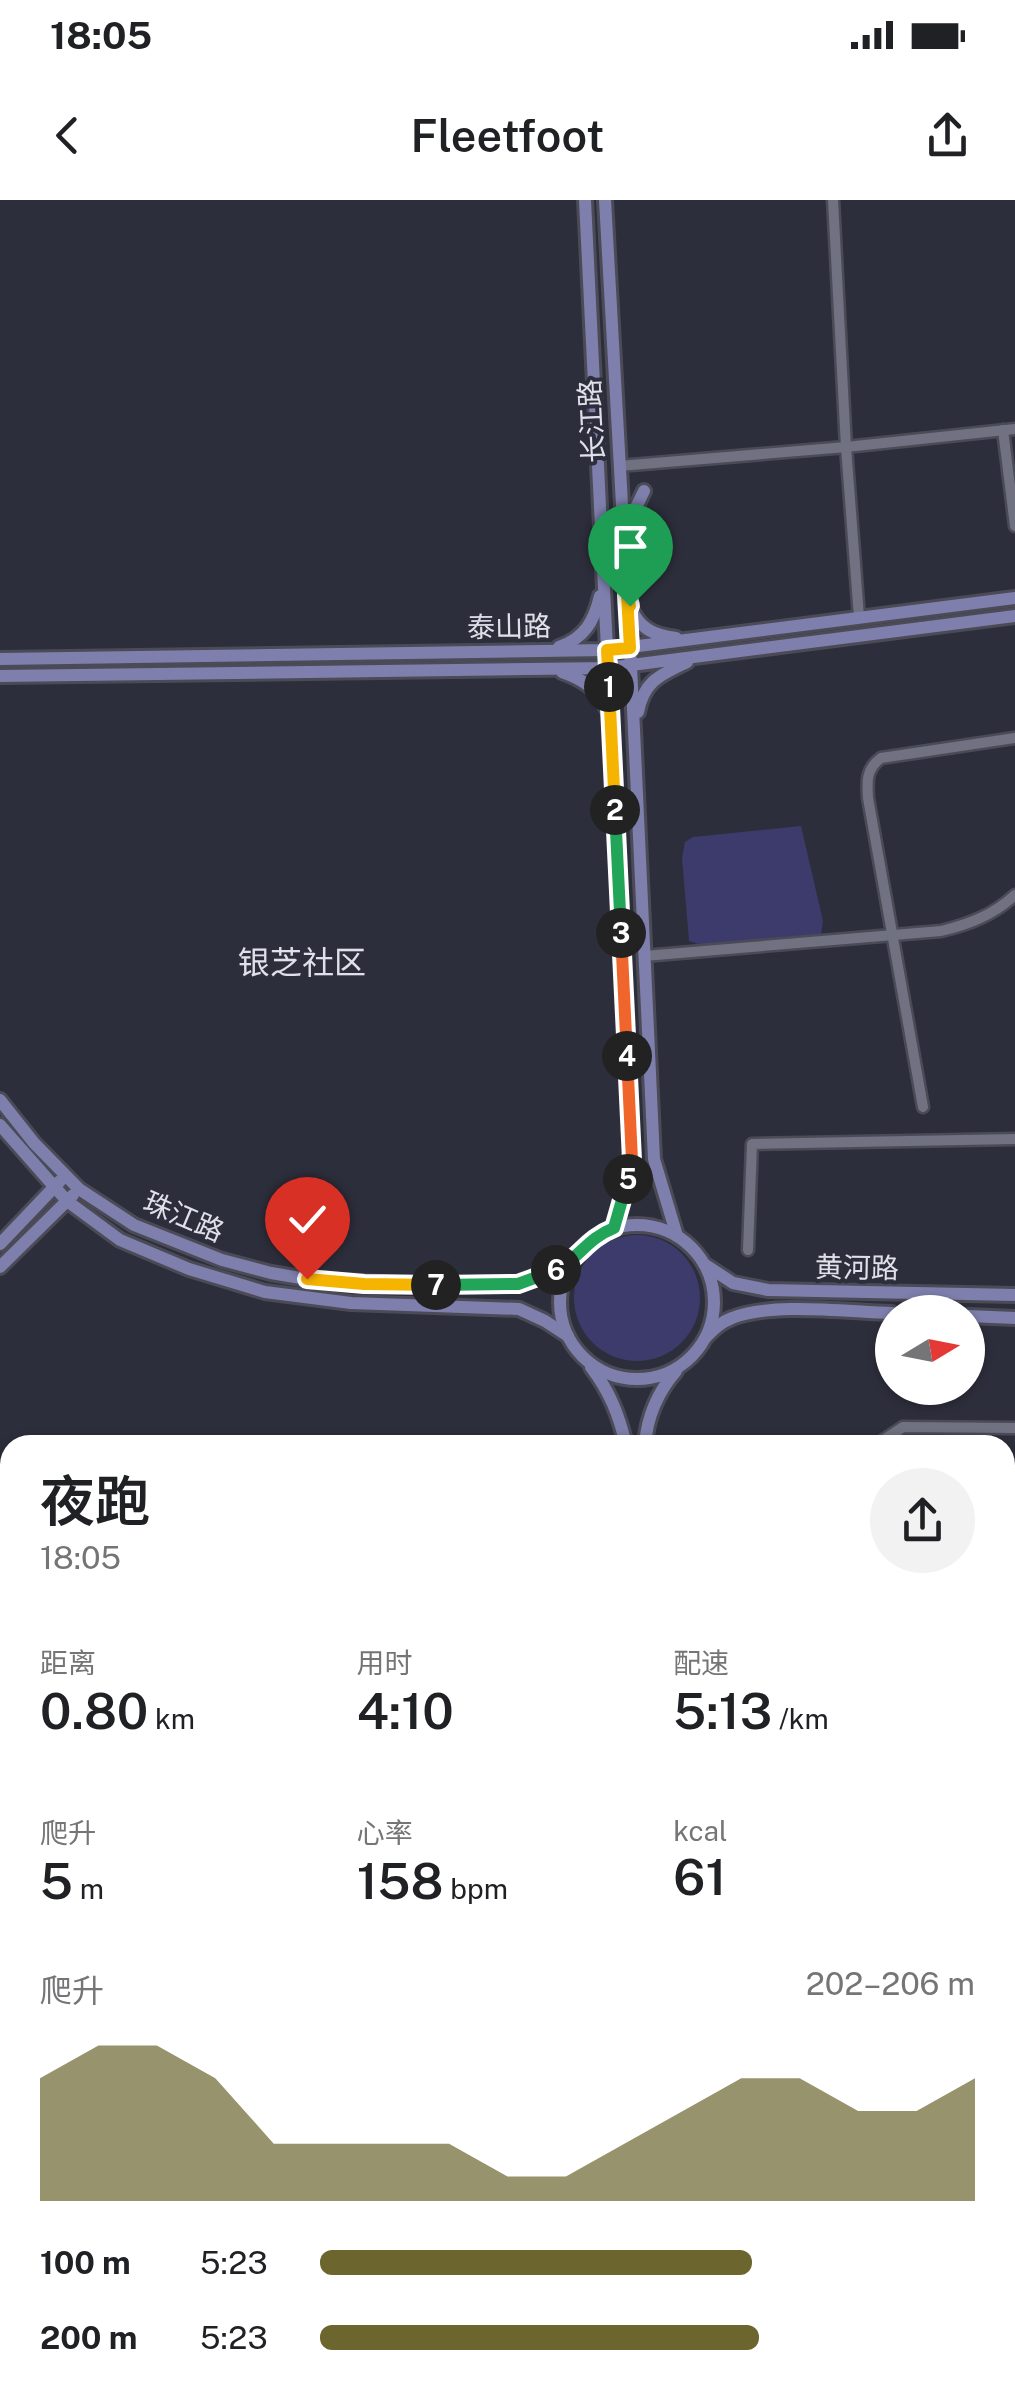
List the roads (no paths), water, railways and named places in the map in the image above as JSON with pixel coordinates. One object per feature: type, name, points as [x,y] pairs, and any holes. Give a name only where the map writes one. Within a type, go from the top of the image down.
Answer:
[{"type":"main road","name":"长江路","points":[[585,200],[632,1160],[614,1228]]},
{"type":"main road","name":"长江路","points":[[604,200],[654,1160],[677,1236]]},
{"type":"main road","points":[[624,542],[626,528],[644,491]]},
{"type":"main road","points":[[549,650],[574,641],[586,631],[594,617],[603,578]]},
{"type":"main road","points":[[627,595],[635,619],[646,630],[698,640]]},
{"type":"main road","name":"泰山路","points":[[0,659],[607,650],[1015,598]]},
{"type":"main road","name":"泰山路","points":[[0,676],[608,668],[1015,616]]},
{"type":"main road","points":[[634,744],[644,690],[662,674],[700,656]]},
{"type":"main road","points":[[550,669],[579,678],[591,687],[602,698],[610,723]]},
{"type":"main road","name":"珠江路","points":[[0,1100],[64,1176],[134,1225],[198,1252],[271,1273],[307,1279],[416,1285],[518,1284],[570,1263]]},
{"type":"main road","points":[[0,1125],[67,1201],[120,1240],[189,1269],[265,1292],[351,1303],[519,1310],[545,1320],[568,1336],[611,1396],[624,1435]]},
{"type":"main road","points":[[0,1244],[64,1176]]},
{"type":"main road","points":[[0,1267],[79,1188]]},
{"type":"main road","points":[[568,1336],[560,1295],[570,1263],[590,1240],[626,1225],[652,1226],[677,1236],[697,1254],[710,1279],[712,1317],[704,1339],[666,1383],[651,1410],[647,1435]]},
{"type":"main road","name":"黄河路","points":[[704,1264],[733,1282],[768,1290],[1015,1295]]},
{"type":"main road","name":"黄河路","points":[[704,1339],[718,1325],[734,1317],[760,1312],[875,1313]]},
{"type":"main road","points":[[985,1317],[1015,1318]]},
{"type":"main road","points":[[584,1357],[614,1375],[640,1378],[670,1371],[684,1362]]},
{"type":"street","points":[[834,200],[858,617]]},
{"type":"street","points":[[619,466],[1009,430],[1015,526]]},
{"type":"street","points":[[922,1106],[867,778],[872,764],[881,758],[1015,738]]},
{"type":"street","points":[[644,956],[942,930],[967,925],[991,914],[1015,896]]},
{"type":"street","points":[[748,1250],[752,1144],[1015,1139]]},
{"type":"street","points":[[891,1435],[903,1427],[1015,1428]]},
{"type":"district","name":"银芝社区","points":[[302,962]]}]
